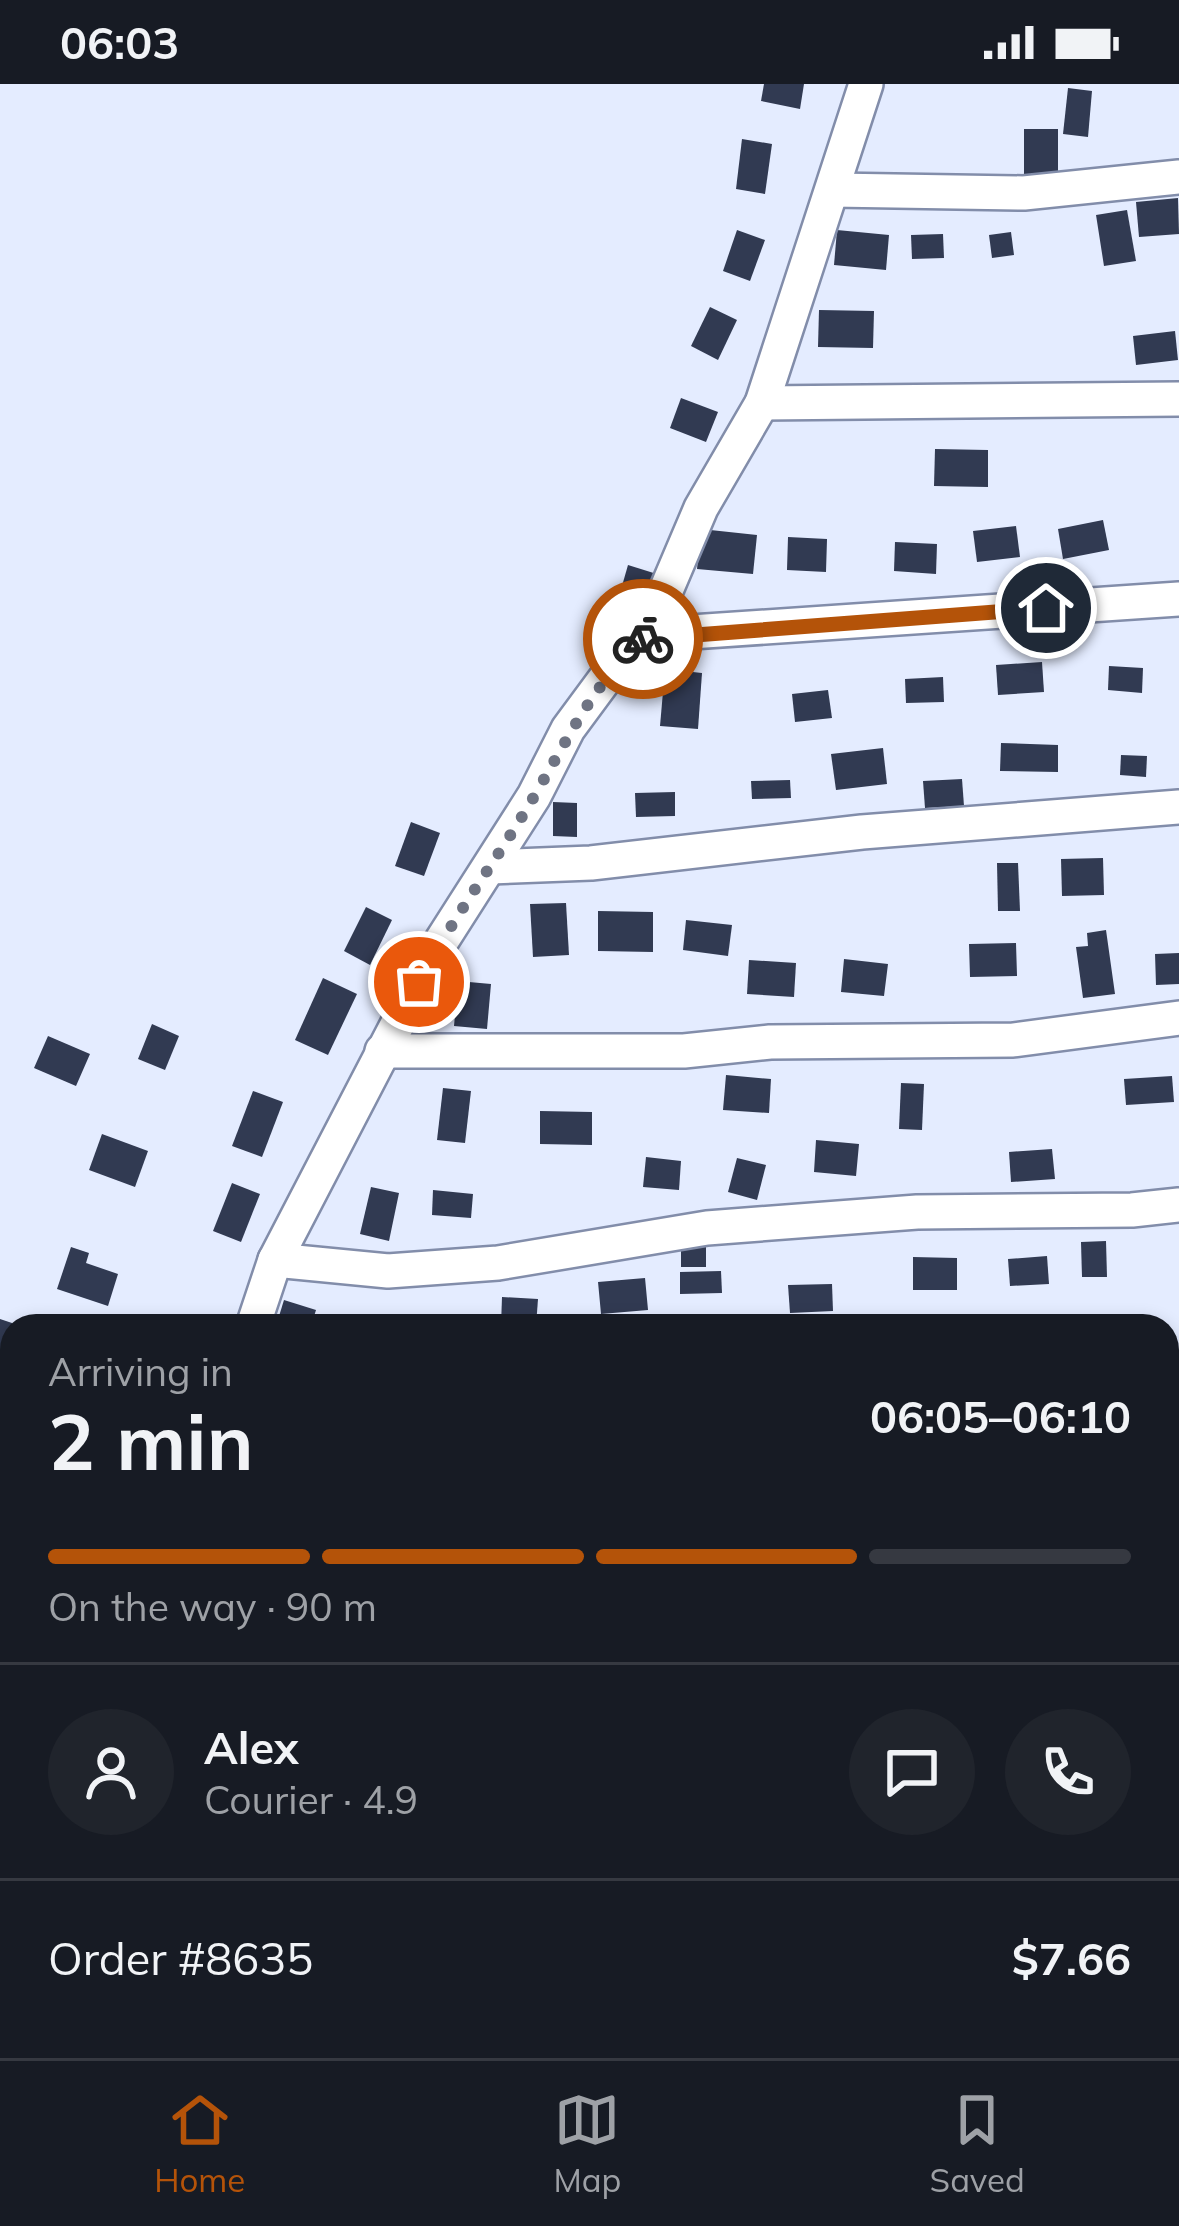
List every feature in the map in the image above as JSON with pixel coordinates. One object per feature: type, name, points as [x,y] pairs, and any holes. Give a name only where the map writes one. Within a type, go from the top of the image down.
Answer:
[{"type":"street","points":[[257,1314],[275,1260],[437,948],[490,867],[568,729],[619,660],[646,635],[700,508],[761,403],[866,84]]},
{"type":"street","points":[[833,190],[1024,193],[1179,177]]},
{"type":"street","points":[[761,403],[1179,399]]},
{"type":"street","points":[[646,635],[1179,599]]},
{"type":"street","points":[[490,867],[592,863],[862,832],[1179,807]]},
{"type":"street","points":[[382,1051],[684,1051],[770,1042],[1013,1040],[1179,1018]]},
{"type":"street","points":[[275,1260],[388,1271],[498,1263],[707,1228],[917,1211],[1132,1210],[1179,1205]]},
{"type":"building","points":[[764,84],[804,84],[800,109],[761,101]]},
{"type":"building","points":[[1068,88],[1092,91],[1088,137],[1063,134]]},
{"type":"building","points":[[1024,129],[1058,129],[1058,175],[1024,175]]},
{"type":"building","points":[[742,139],[772,144],[765,194],[736,189]]},
{"type":"building","points":[[1178,198],[1179,234],[1139,237],[1136,202]]},
{"type":"building","points":[[1127,210],[1136,261],[1104,266],[1096,215]]},
{"type":"building","points":[[737,230],[765,240],[750,281],[723,271]]},
{"type":"building","points":[[837,230],[889,235],[886,270],[834,265]]},
{"type":"building","points":[[1011,232],[1014,255],[992,258],[989,235]]},
{"type":"building","points":[[943,234],[944,258],[912,259],[911,235]]},
{"type":"building","points":[[710,307],[737,320],[718,360],[691,346]]},
{"type":"building","points":[[819,310],[874,311],[873,348],[818,347]]},
{"type":"building","points":[[1175,331],[1178,360],[1136,365],[1133,336]]},
{"type":"building","points":[[681,398],[718,412],[706,442],[670,428]]},
{"type":"building","points":[[935,449],[988,450],[988,487],[934,486]]},
{"type":"building","points":[[1103,520],[1109,550],[1063,559],[1058,529]]},
{"type":"building","points":[[1016,526],[1020,557],[977,562],[973,531]]},
{"type":"building","points":[[701,529],[757,535],[753,574],[697,569]]},
{"type":"building","points":[[788,537],[827,539],[826,572],[787,570]]},
{"type":"building","points":[[895,542],[937,544],[936,574],[894,571]]},
{"type":"building","points":[[628,565],[660,575],[646,623],[614,614]]},
{"type":"building","points":[[1042,662],[1044,692],[998,695],[996,665]]},
{"type":"building","points":[[1109,666],[1143,668],[1142,693],[1108,690]]},
{"type":"building","points":[[665,669],[702,673],[698,729],[660,726]]},
{"type":"building","points":[[943,677],[944,702],[906,703],[905,679]]},
{"type":"building","points":[[828,690],[832,718],[795,722],[792,694]]},
{"type":"building","points":[[1001,743],[1058,745],[1058,772],[1000,771]]},
{"type":"building","points":[[883,748],[887,784],[836,790],[831,754]]},
{"type":"building","points":[[1121,755],[1147,756],[1146,777],[1120,775]]},
{"type":"building","points":[[962,779],[964,806],[925,808],[923,781]]},
{"type":"building","points":[[790,780],[791,798],[752,799],[751,781]]},
{"type":"building","points":[[675,792],[675,816],[636,817],[635,793]]},
{"type":"building","points":[[553,802],[577,803],[577,837],[553,836]]},
{"type":"building","points":[[411,822],[440,833],[424,876],[395,866]]},
{"type":"building","points":[[1103,858],[1104,895],[1062,896],[1061,859]]},
{"type":"building","points":[[997,863],[1018,863],[1020,911],[998,911]]},
{"type":"building","points":[[566,903],[569,955],[533,957],[530,904]]},
{"type":"building","points":[[366,907],[392,920],[370,965],[344,951]]},
{"type":"building","points":[[598,911],[653,912],[653,952],[598,951]]},
{"type":"building","points":[[686,920],[732,925],[728,956],[683,950]]},
{"type":"building","points":[[1106,930],[1115,994],[1083,998],[1076,947],[1088,946],[1087,933]]},
{"type":"building","points":[[1016,943],[1017,976],[970,977],[969,944]]},
{"type":"building","points":[[1179,953],[1179,984],[1156,985],[1155,954]]},
{"type":"building","points":[[844,959],[888,964],[884,996],[841,992]]},
{"type":"building","points":[[749,960],[796,963],[794,997],[747,994]]},
{"type":"building","points":[[323,978],[357,994],[328,1055],[295,1040]]},
{"type":"building","points":[[458,981],[491,984],[487,1029],[454,1026]]},
{"type":"building","points":[[152,1024],[179,1036],[165,1070],[138,1059]]},
{"type":"building","points":[[48,1036],[90,1054],[76,1086],[34,1068]]},
{"type":"building","points":[[726,1075],[771,1079],[769,1113],[723,1110]]},
{"type":"building","points":[[1172,1076],[1174,1102],[1126,1105],[1124,1079]]},
{"type":"building","points":[[901,1083],[924,1084],[922,1130],[899,1129]]},
{"type":"building","points":[[443,1088],[471,1091],[465,1143],[437,1140]]},
{"type":"building","points":[[253,1091],[283,1102],[262,1157],[232,1146]]},
{"type":"building","points":[[540,1111],[592,1112],[592,1145],[540,1144]]},
{"type":"building","points":[[102,1134],[148,1151],[135,1187],[89,1170]]},
{"type":"building","points":[[816,1140],[859,1144],[856,1176],[814,1172]]},
{"type":"building","points":[[1052,1149],[1055,1179],[1011,1182],[1009,1152]]},
{"type":"building","points":[[646,1157],[681,1161],[679,1190],[643,1187]]},
{"type":"building","points":[[737,1158],[766,1165],[757,1200],[728,1192]]},
{"type":"building","points":[[232,1183],[260,1194],[241,1242],[213,1231]]},
{"type":"building","points":[[371,1187],[399,1193],[389,1241],[360,1234]]},
{"type":"building","points":[[433,1190],[473,1194],[471,1218],[432,1215]]},
{"type":"building","points":[[1106,1241],[1107,1277],[1082,1277],[1081,1242]]},
{"type":"building","points":[[681,1243],[706,1243],[706,1267],[681,1267]]},
{"type":"building","points":[[71,1247],[89,1253],[86,1263],[118,1274],[108,1306],[57,1289]]},
{"type":"building","points":[[1047,1256],[1049,1284],[1010,1286],[1008,1259]]},
{"type":"building","points":[[913,1257],[957,1258],[957,1290],[913,1290]]},
{"type":"building","points":[[721,1271],[722,1293],[680,1294],[680,1272]]},
{"type":"building","points":[[645,1278],[648,1310],[601,1314],[598,1282]]},
{"type":"building","points":[[832,1284],[833,1311],[790,1313],[788,1285]]},
{"type":"building","points":[[502,1297],[538,1299],[537,1314],[501,1314]]},
{"type":"building","points":[[284,1300],[316,1310],[315,1314],[280,1314]]},
{"type":"way so far","points":[[419,982],[534,796],[568,729],[619,660],[643,639]]},
{"type":"route","points":[[643,639],[646,635],[1046,608]]}]
